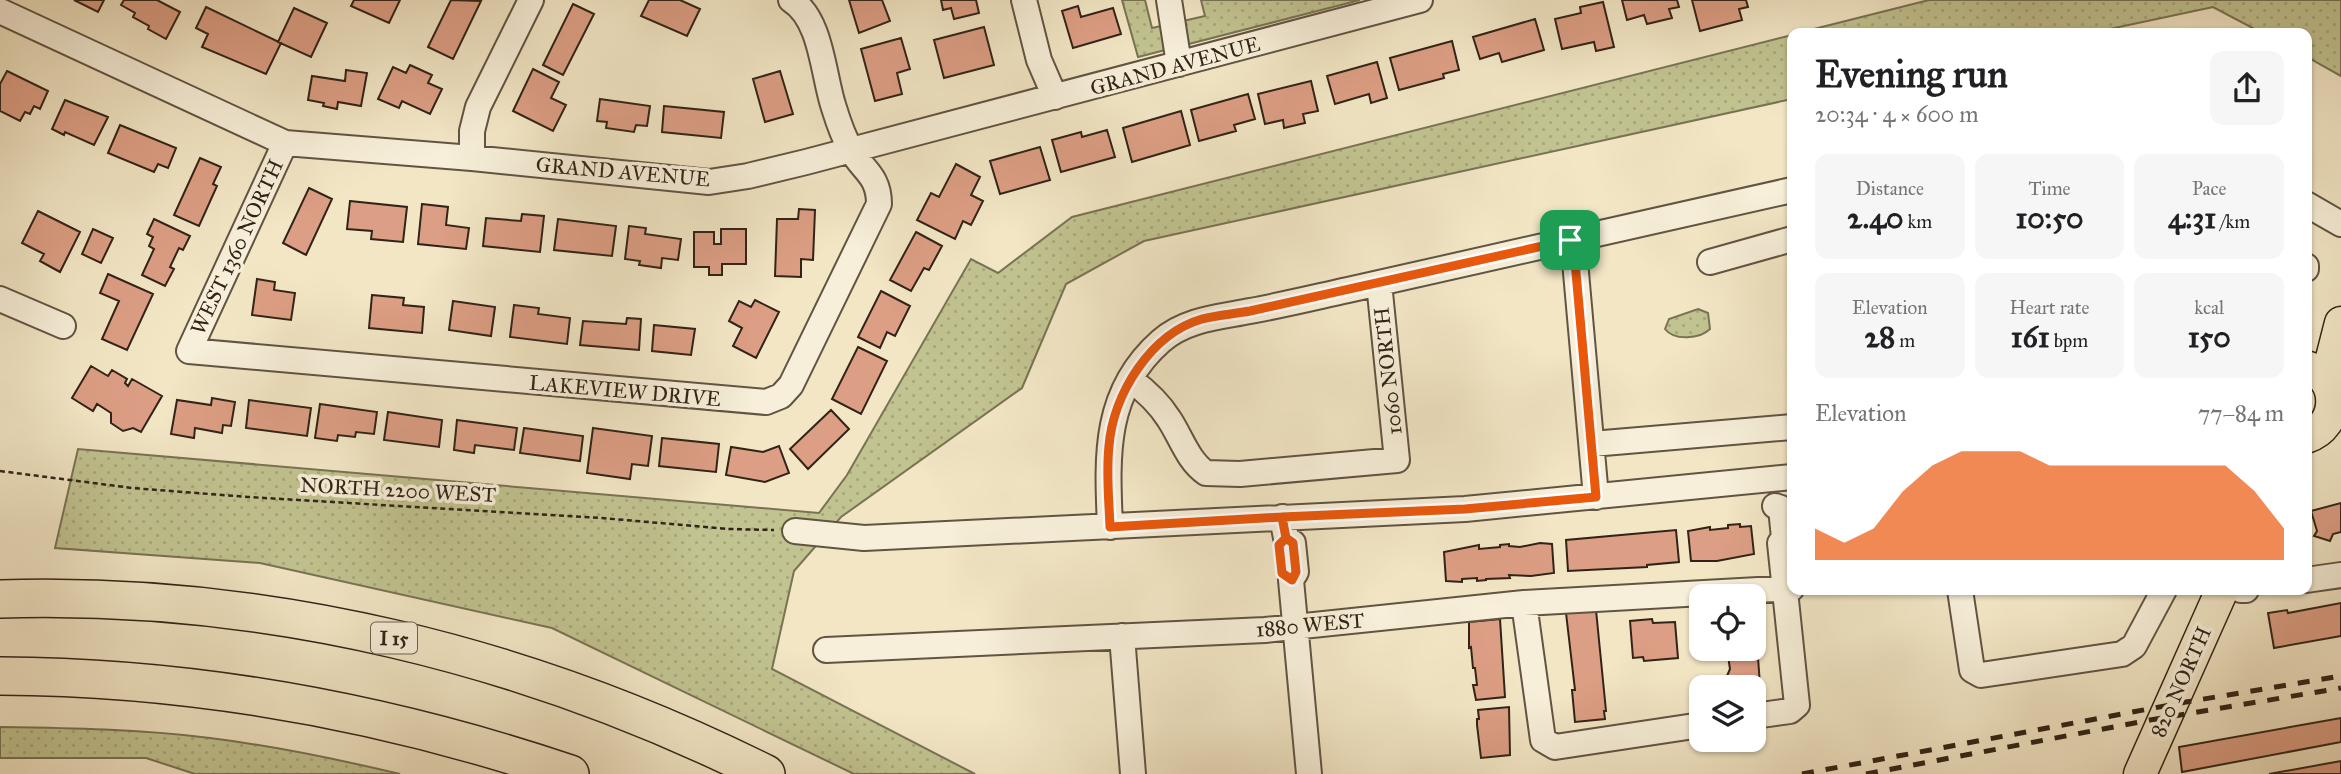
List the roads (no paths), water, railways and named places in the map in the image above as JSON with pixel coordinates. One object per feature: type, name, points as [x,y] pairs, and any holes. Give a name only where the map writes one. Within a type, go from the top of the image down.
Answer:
[{"type":"highway","name":"I 15","points":[[0,599],[66,598],[174,604],[276,616],[379,635],[488,662],[580,692],[686,735],[766,774]]},
{"type":"highway","points":[[0,676],[147,682],[307,704],[459,739],[570,774]]},
{"type":"main road","points":[[2312,344],[2341,310]]},
{"type":"main road","points":[[2317,435],[2333,415],[2327,384],[2341,323]]},
{"type":"main road","name":"820 NORTH","points":[[2126,774],[2206,595]]},
{"type":"main road","name":"820 NORTH","points":[[2140,774],[2220,595]]},
{"type":"street","points":[[472,158],[471,131],[478,107],[531,0]]},
{"type":"street","name":"LAKEVIEW DRIVE","points":[[189,351],[766,402],[781,396],[791,385],[877,211],[879,196],[872,175],[850,150],[834,108],[808,15],[791,0]]},
{"type":"street","points":[[1024,0],[1039,60],[1055,97]]},
{"type":"street","points":[[1169,0],[1179,64]]},
{"type":"street","name":"GRAND AVENUE","points":[[0,11],[285,143],[472,158],[709,182],[748,176],[850,150],[1179,64],[1394,3],[1420,0]]},
{"type":"street","name":"WEST 1360 NORTH","points":[[189,351],[285,143]]},
{"type":"street","points":[[1110,527],[1109,446],[1116,407],[1131,380],[1162,340],[1200,320],[1379,283],[1787,191]]},
{"type":"street","points":[[2312,207],[2341,224]]},
{"type":"street","points":[[1573,239],[1596,497]]},
{"type":"street","points":[[1710,261],[1787,240]]},
{"type":"street","name":"1060 NORTH","points":[[1131,380],[1150,394],[1168,416],[1199,468],[1206,473],[1217,475],[1398,460],[1379,283]]},
{"type":"street","points":[[0,299],[63,326]]},
{"type":"street","points":[[1592,444],[1787,427]]},
{"type":"street","points":[[795,531],[864,538],[1110,527],[1284,528],[1782,477],[1775,506],[1781,508],[1784,538],[1780,543],[1787,583]]},
{"type":"street","points":[[1284,528],[1293,543],[1296,572],[1292,580],[1295,627],[1309,774]]},
{"type":"street","points":[[2312,579],[2341,575]]},
{"type":"street","name":"1880 WEST","points":[[826,650],[1295,627],[1524,603],[1787,589]]},
{"type":"street","points":[[1766,714],[1790,711],[1797,705],[1788,595]]},
{"type":"street","points":[[1961,595],[1972,670],[1981,675],[2122,654],[2134,646],[2161,595]]},
{"type":"street","points":[[1524,603],[1543,740],[1555,747],[1689,726]]},
{"type":"street","points":[[1122,636],[1133,774]]},
{"type":"railway","points":[[1802,774],[2186,702],[2341,676]]},
{"type":"railway","points":[[1866,774],[2150,720],[2341,688]]}]
